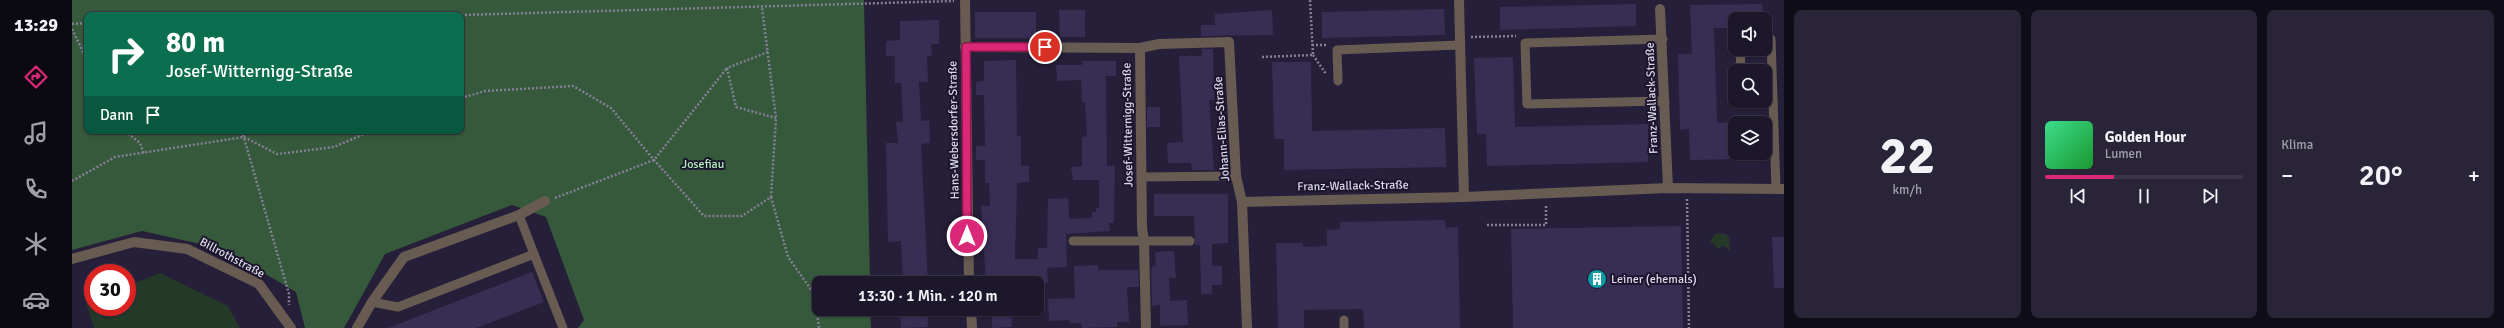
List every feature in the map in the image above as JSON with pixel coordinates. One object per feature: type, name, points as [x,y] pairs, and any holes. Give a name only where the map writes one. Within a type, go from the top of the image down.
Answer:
[{"type":"street","name":"Hans-Webersdorfer-Straße","points":[[965,0],[969,276]]},
{"type":"street","points":[[1459,0],[1464,197]]},
{"type":"street","name":"Franz-Wallack-Straße","points":[[1660,8],[1663,39],[1668,188]]},
{"type":"street","name":"Johann-Elias-Straße","points":[[1140,48],[1159,44],[1229,42],[1236,176],[1242,202],[1247,328]]},
{"type":"street","name":"Josef-Witternigg-Straße","points":[[966,47],[1140,48],[1142,228],[1144,241],[1146,328]]},
{"type":"street","name":"Franz-Wallack-Straße","points":[[1242,202],[1464,197],[1668,188],[1780,188]]},
{"type":"street","points":[[357,328],[372,302],[404,257],[519,214],[546,201]]},
{"type":"street","name":"Billrothstraße","points":[[72,259],[134,242],[187,249],[259,284],[291,327]]},
{"type":"street","points":[[971,316],[972,328]]},
{"type":"lane","points":[[1663,39],[1525,43],[1527,104],[1665,101]]},
{"type":"lane","points":[[1338,81],[1337,50],[1459,45]]},
{"type":"lane","points":[[1772,56],[1773,103],[1780,188]]},
{"type":"lane","points":[[1142,177],[1236,176]]},
{"type":"lane","points":[[519,214],[563,328]]},
{"type":"lane","points":[[1074,241],[1190,241]]},
{"type":"lane","points":[[372,302],[398,308],[534,254]]},
{"type":"path","points":[[464,15],[762,8],[965,0]]},
{"type":"path","points":[[1310,0],[1313,55],[1325,73],[1338,81]]},
{"type":"path","points":[[762,8],[776,118],[771,197],[788,257],[815,295],[819,328]]},
{"type":"path","points":[[72,24],[84,23]]},
{"type":"path","points":[[72,28],[84,54]]},
{"type":"path","points":[[546,201],[654,160],[727,68],[768,52]]},
{"type":"path","points":[[1262,57],[1313,55]]},
{"type":"path","points":[[727,68],[736,107],[776,118]]},
{"type":"path","points":[[464,97],[485,91],[572,86],[611,108],[654,160],[704,216],[742,216],[771,197]]},
{"type":"path","points":[[129,134],[140,143],[144,154]]},
{"type":"path","points":[[243,134],[289,294],[291,327]]},
{"type":"path","points":[[72,181],[115,157],[144,154],[244,137],[277,154],[334,147],[364,134]]},
{"type":"path","points":[[1687,189],[1689,328]]},
{"type":"path","points":[[1487,226],[1546,225],[1545,193]]},
{"type":"green space","name":"Josefiau","points":[[72,0],[864,0],[870,276],[812,276],[812,316],[870,316],[871,328],[578,328],[584,320],[546,217],[512,205],[385,254],[344,328],[305,328],[296,292],[223,249],[142,231],[72,250]]},
{"type":"green space","points":[[1716,233],[1726,234],[1729,238],[1730,251],[1723,245],[1719,249],[1710,241]]},
{"type":"green space","points":[[160,273],[228,306],[240,328],[94,328],[90,316],[136,316],[136,282]]},
{"type":"building","points":[[1636,4],[1636,26],[1500,30],[1500,7]]},
{"type":"building","points":[[1762,4],[1763,12],[1728,12],[1728,28],[1714,28],[1717,123],[1728,122],[1728,159],[1690,160],[1689,129],[1680,130],[1678,54],[1692,54],[1690,5]]},
{"type":"building","points":[[1444,9],[1445,35],[1322,38],[1322,12]]},
{"type":"building","points":[[1059,10],[1085,10],[1085,37],[1060,37]]},
{"type":"building","points":[[1272,10],[1273,35],[1201,36],[1201,25],[1215,25],[1215,14]]},
{"type":"building","points":[[975,12],[1036,12],[1036,38],[975,38]]},
{"type":"building","points":[[939,20],[939,44],[931,44],[932,56],[927,56],[928,82],[919,82],[921,121],[929,120],[930,143],[921,144],[928,276],[903,276],[901,241],[888,242],[886,143],[898,143],[896,122],[903,122],[901,83],[895,83],[895,56],[886,56],[886,41],[900,40],[900,21]]},
{"type":"building","points":[[1202,49],[1213,49],[1214,100],[1209,100],[1214,170],[1192,170],[1191,163],[1168,163],[1167,143],[1183,142],[1179,56],[1202,56]]},
{"type":"building","points":[[1513,57],[1515,127],[1648,124],[1648,162],[1487,166],[1486,134],[1477,134],[1474,58]]},
{"type":"building","points":[[1016,60],[1017,136],[1021,136],[1021,166],[1029,166],[1029,182],[1017,183],[1015,259],[1038,259],[1038,248],[1047,248],[1048,199],[1068,198],[1069,219],[1092,218],[1092,212],[1096,212],[1096,208],[1099,208],[1099,180],[1073,180],[1071,167],[1082,166],[1082,137],[1087,136],[1085,102],[1082,102],[1081,80],[1057,81],[1056,65],[1082,65],[1082,61],[1116,61],[1116,76],[1106,76],[1107,166],[1115,166],[1114,223],[1109,223],[1110,231],[1066,234],[1067,267],[1047,268],[1048,283],[1044,283],[1044,276],[986,276],[981,206],[990,206],[989,183],[985,183],[985,160],[976,160],[976,146],[985,146],[984,95],[976,95],[976,82],[984,81],[984,61]]},
{"type":"building","points":[[1272,62],[1311,62],[1312,131],[1445,128],[1446,167],[1284,170],[1284,139],[1274,139]]},
{"type":"building","points":[[1147,107],[1160,107],[1160,127],[1147,127]]},
{"type":"building","points":[[1154,194],[1228,194],[1228,243],[1212,244],[1212,266],[1222,266],[1222,285],[1212,285],[1212,294],[1201,294],[1200,245],[1195,245],[1194,216],[1154,216]]},
{"type":"building","points":[[1445,220],[1446,228],[1458,227],[1460,328],[1364,328],[1363,309],[1304,310],[1304,328],[1278,328],[1276,243],[1303,243],[1303,247],[1327,246],[1327,230],[1340,229],[1340,222]]},
{"type":"building","name":"Leiner (ehemals)","points":[[1681,226],[1683,328],[1513,328],[1511,229]]},
{"type":"building","points":[[1772,237],[1784,237],[1784,288],[1774,288]]},
{"type":"building","points":[[1174,251],[1176,278],[1169,278],[1170,301],[1187,300],[1188,325],[1160,326],[1160,305],[1152,306],[1151,270],[1153,266],[1156,266],[1155,252]]},
{"type":"building","points":[[1098,265],[1098,270],[1138,270],[1139,287],[1127,287],[1129,322],[1117,322],[1117,327],[1082,328],[1081,323],[1070,323],[1070,320],[1049,321],[1048,299],[1075,298],[1074,266]]},
{"type":"building","points":[[532,272],[544,302],[476,328],[388,328]]},
{"type":"building","points":[[900,316],[927,316],[928,327],[901,328]]},
{"type":"building","points":[[991,316],[1011,316],[1012,327],[992,328]]},
{"type":"place","name":"Leiner (ehemals)","points":[[1597,279]]},
{"type":"route","points":[[967,236],[968,176],[966,47],[1045,47]]}]
